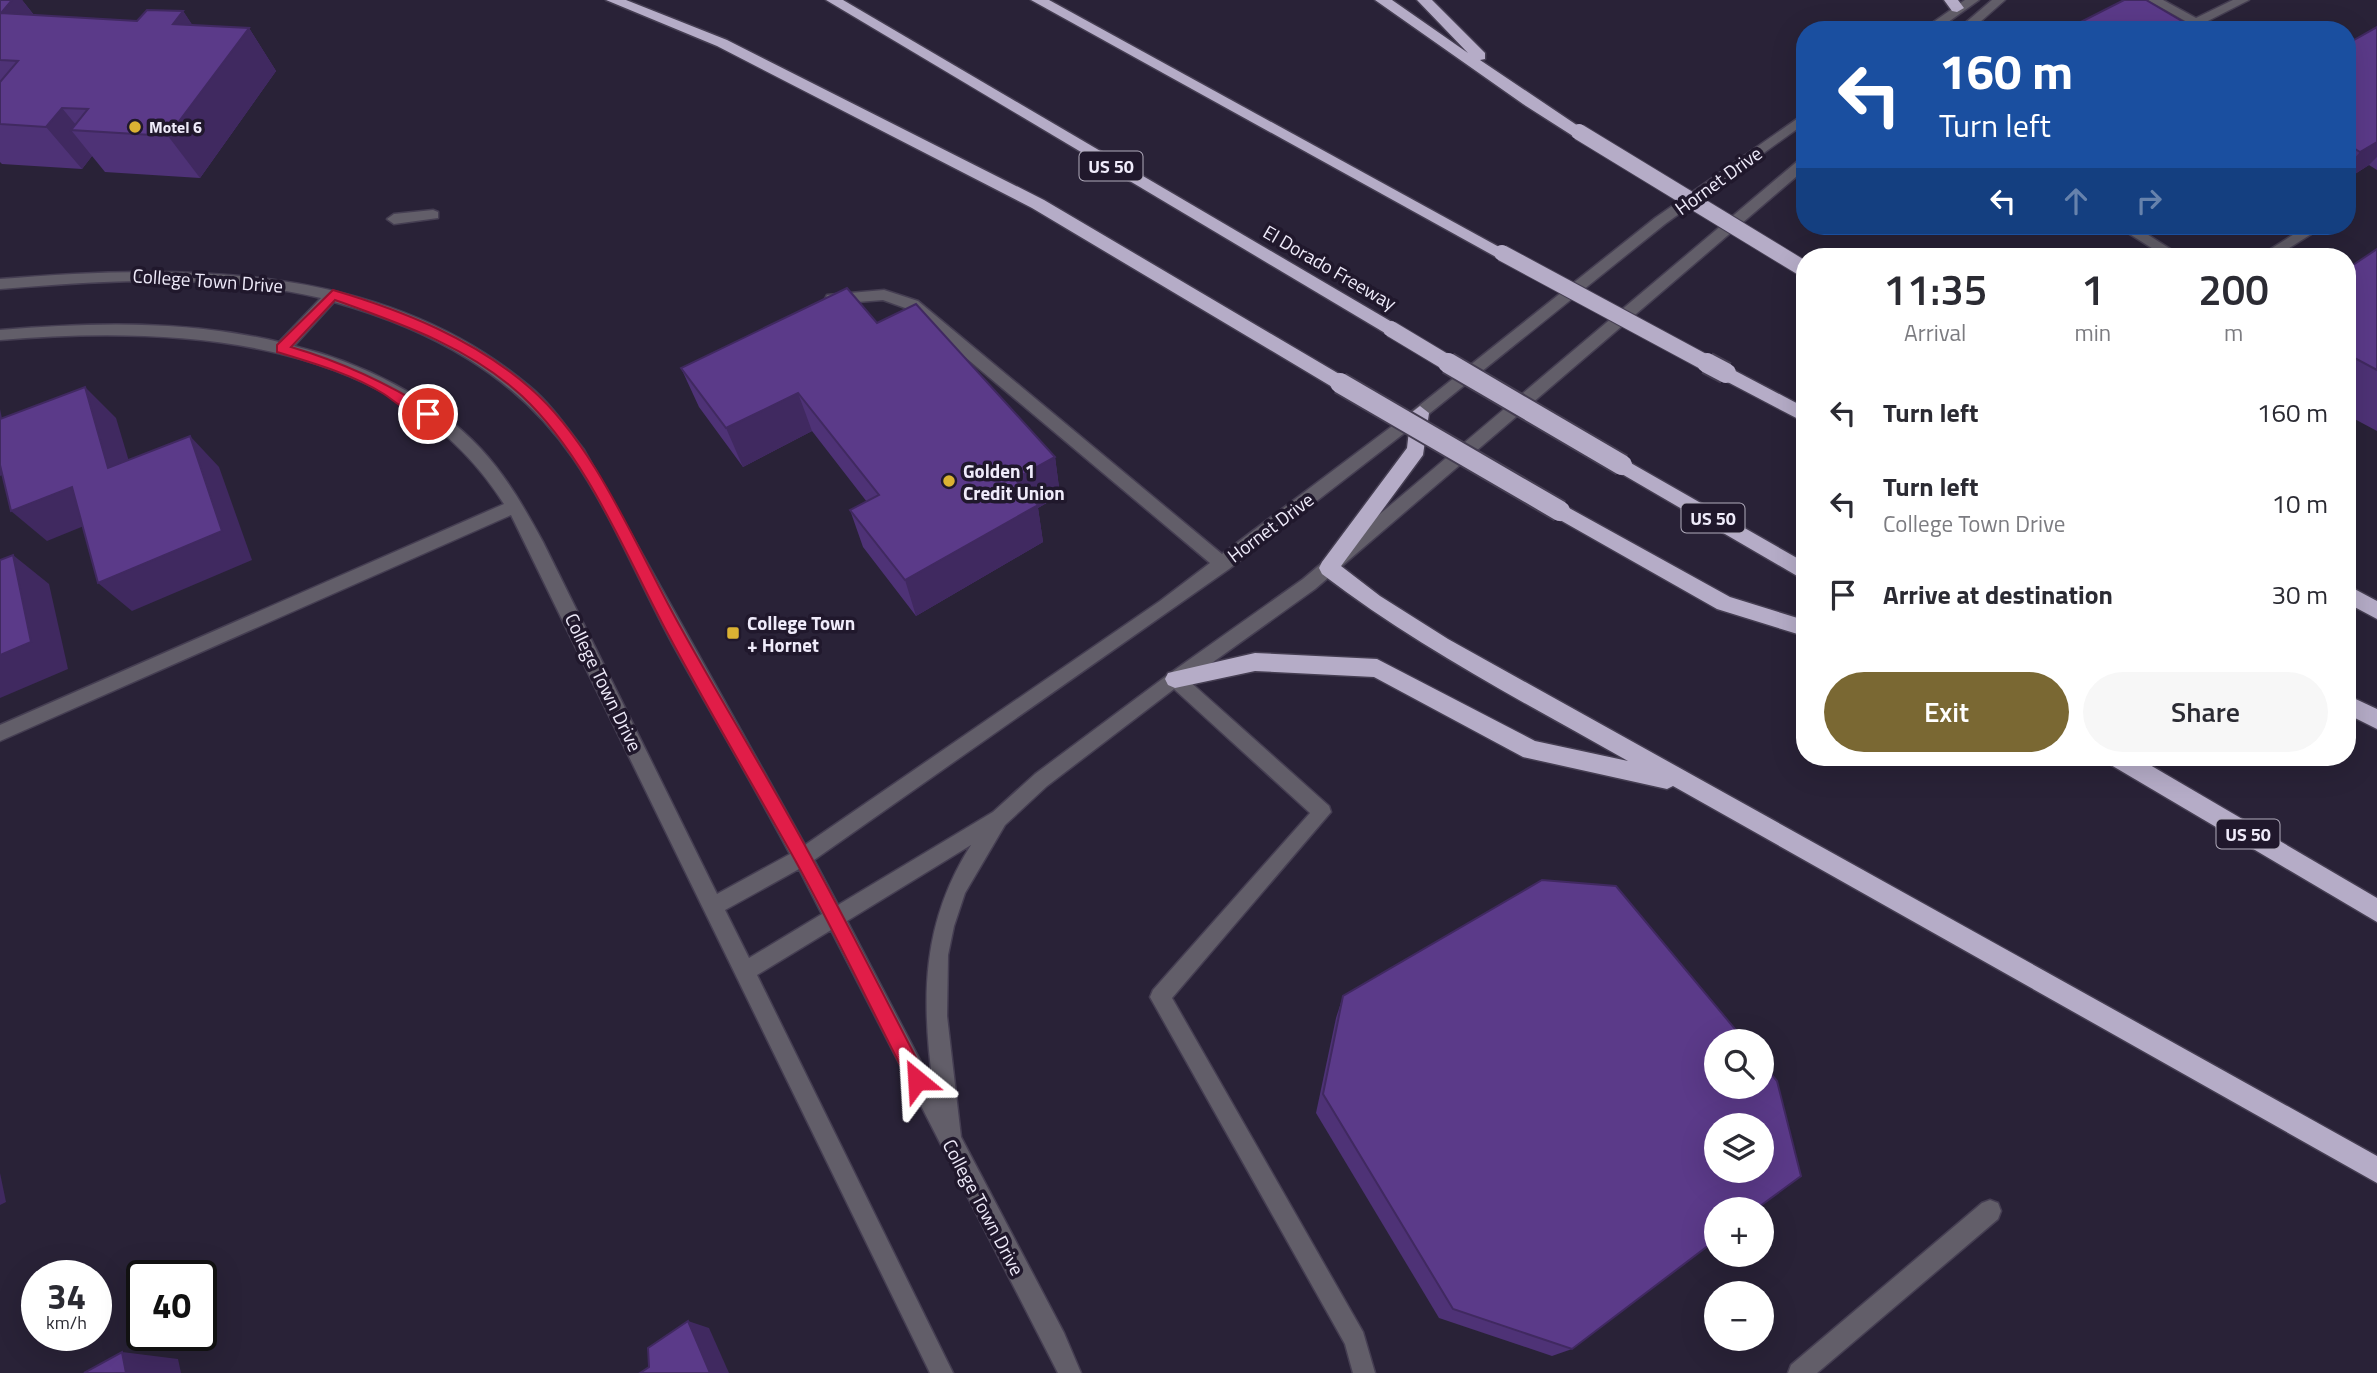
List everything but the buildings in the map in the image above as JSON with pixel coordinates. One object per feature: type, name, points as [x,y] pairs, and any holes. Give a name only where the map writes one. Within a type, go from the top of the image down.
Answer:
[{"type":"highway","points":[[613,0],[722,43],[1038,204],[1560,511],[1724,603],[1796,626]]},
{"type":"highway","name":"El Dorado Freeway","points":[[833,0],[1796,567]]},
{"type":"highway","points":[[1038,0],[1796,411]]},
{"type":"highway","points":[[1382,0],[1528,101],[1796,264]]},
{"type":"highway","points":[[1424,0],[1528,101]]},
{"type":"highway","points":[[1420,414],[1416,450],[1329,568],[1373,602],[1441,645],[2377,1170]]},
{"type":"highway","points":[[2356,598],[2377,611]]},
{"type":"highway","points":[[1175,679],[1255,662],[1377,668],[1531,750],[1689,784]]},
{"type":"highway","points":[[2356,709],[2377,720]]},
{"type":"highway","name":"US 50","points":[[2132,766],[2377,911]]},
{"type":"street","points":[[1937,21],[1954,4],[1973,0]]},
{"type":"street","points":[[1974,21],[1999,0]]},
{"type":"street","points":[[2154,0],[2192,21]]},
{"type":"street","points":[[2200,21],[2243,0]]},
{"type":"street","name":"Hornet Drive","points":[[714,906],[803,857],[1156,614],[1420,414],[1660,221],[1796,124]]},
{"type":"street","name":"Hornet Drive","points":[[747,970],[1000,818],[1041,780],[1329,568],[1796,170]]},
{"type":"street","points":[[394,219],[433,215]]},
{"type":"street","points":[[2139,235],[2161,248]]},
{"type":"street","points":[[2280,248],[2302,235]]},
{"type":"street","name":"College Town Drive","points":[[0,284],[112,274],[180,275],[282,284],[333,294],[421,326],[461,345],[497,368],[527,393],[555,423],[604,497],[674,632],[803,857],[953,1149],[1056,1341],[1070,1373]]},
{"type":"street","points":[[282,349],[333,294]]},
{"type":"street","points":[[830,299],[884,295],[913,305],[1223,564]]},
{"type":"street","name":"College Town Drive","points":[[0,335],[56,328],[146,327],[235,337],[328,363],[384,388],[428,414],[464,443],[515,506],[747,970],[942,1373]]},
{"type":"street","points":[[0,733],[515,506]]},
{"type":"street","points":[[1175,679],[1322,812],[1160,998],[1355,1340],[1364,1373]]},
{"type":"street","points":[[953,1149],[935,1024],[941,945],[952,900],[971,861],[1000,818]]},
{"type":"street","points":[[1799,1373],[1990,1211]]},
{"type":"place","name":"Motel 6","points":[[135,127]]},
{"type":"place","name":"Golden 1 Credit Union","points":[[949,481]]},
{"type":"place","name":"College Town + Hornet","points":[[733,633]]},
{"type":"route","points":[[428,414],[384,388],[328,363],[282,349],[333,294],[421,326],[461,345],[497,368],[527,393],[555,423],[604,497],[674,632],[803,857],[917,1080]]}]
